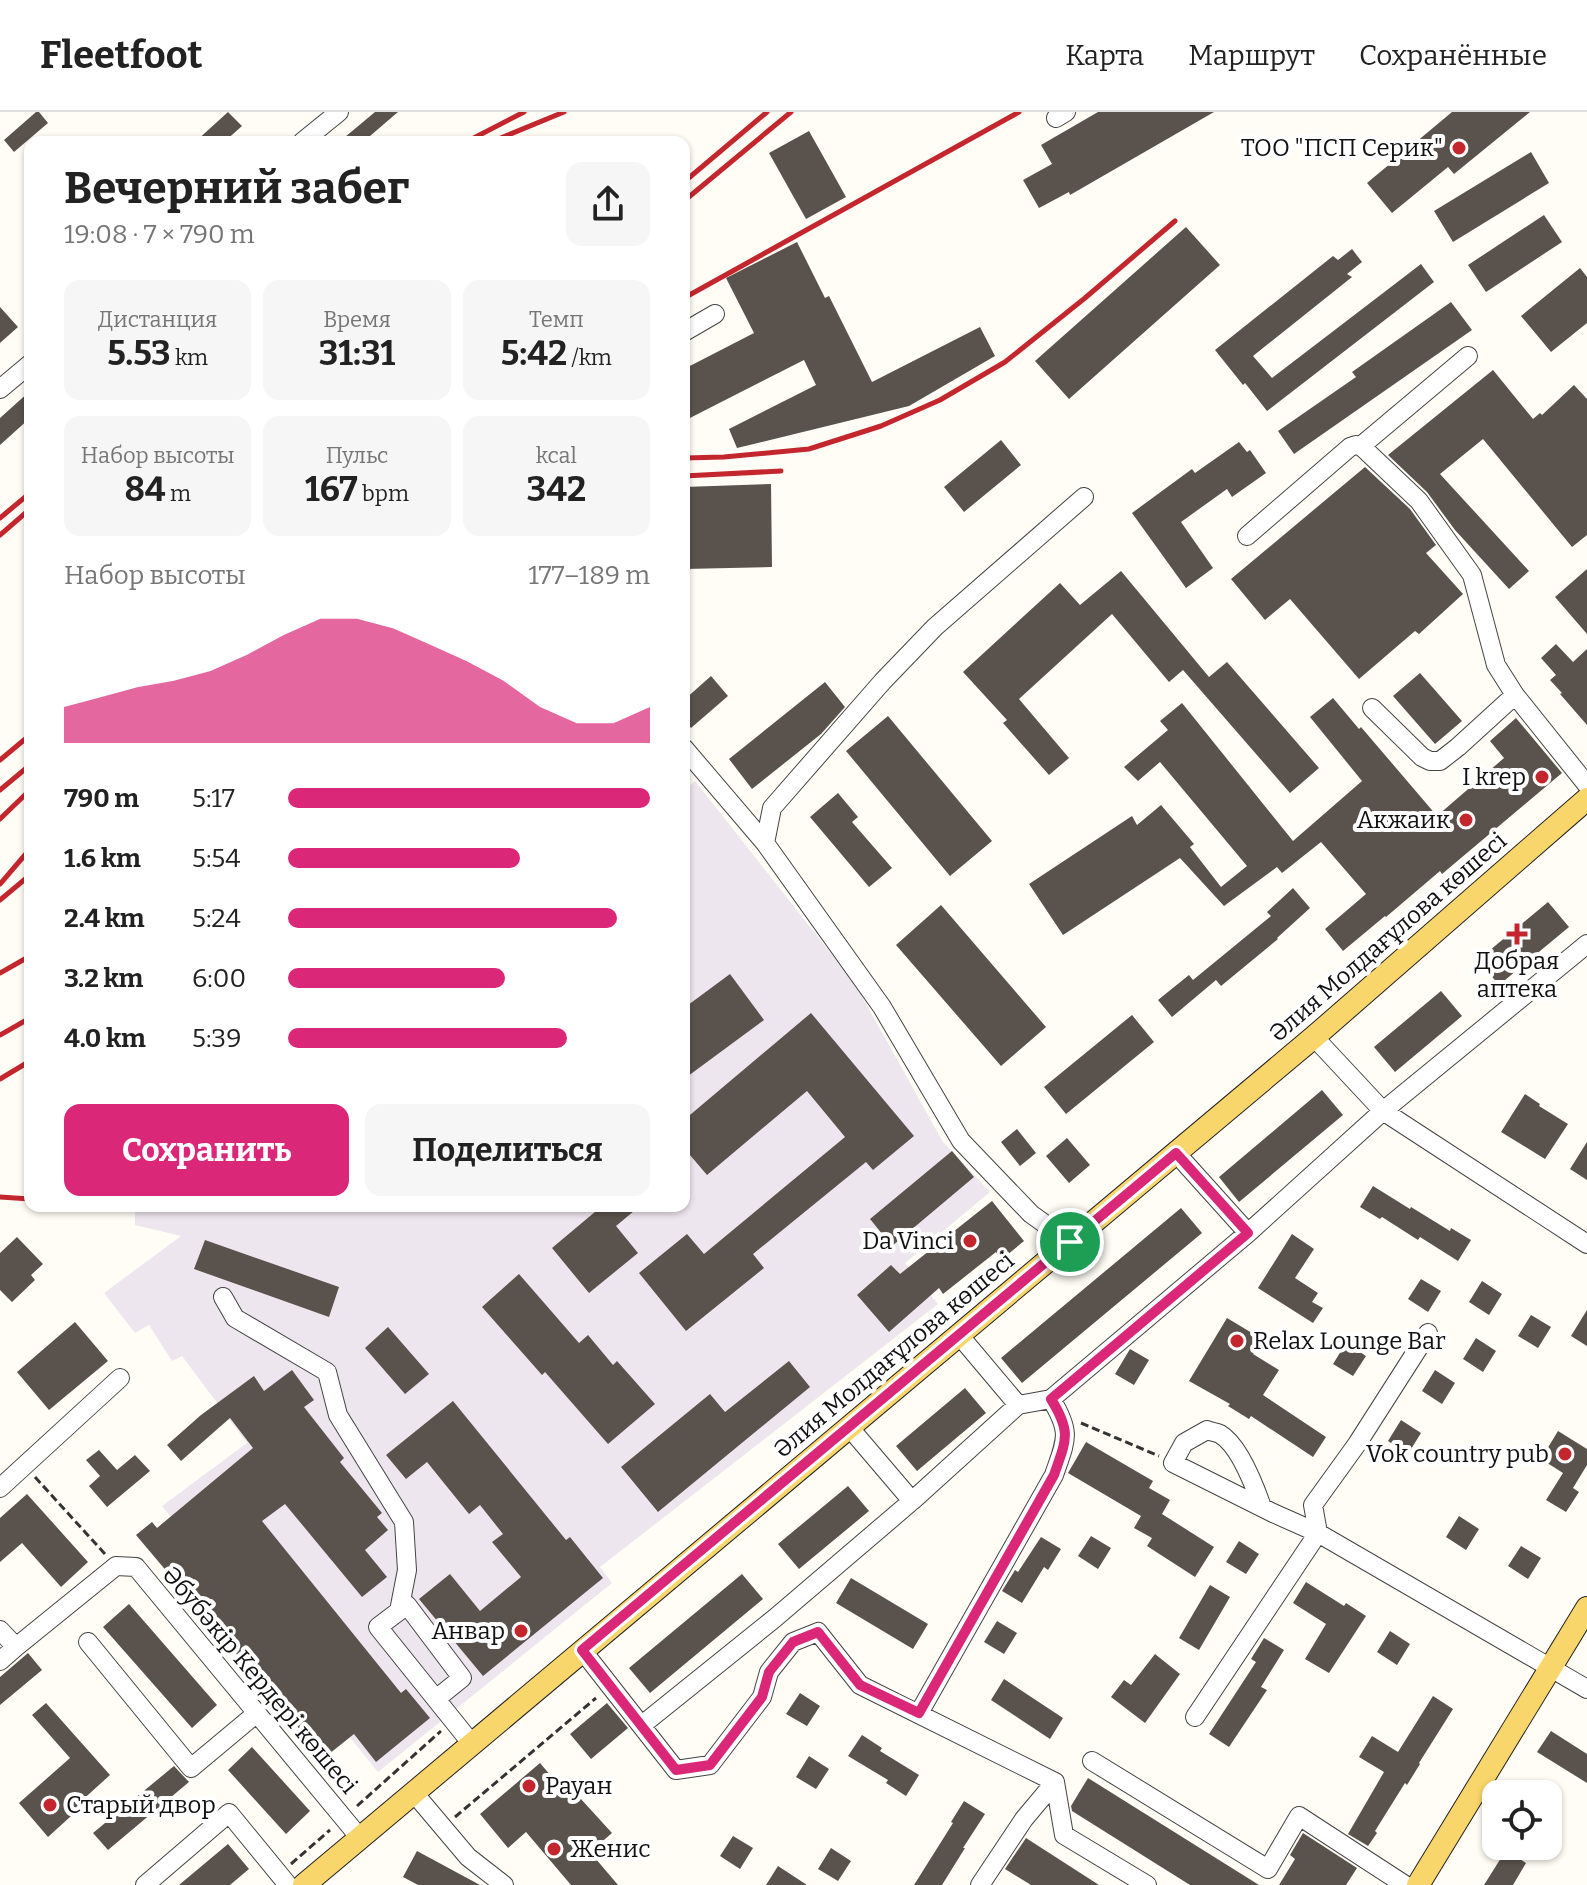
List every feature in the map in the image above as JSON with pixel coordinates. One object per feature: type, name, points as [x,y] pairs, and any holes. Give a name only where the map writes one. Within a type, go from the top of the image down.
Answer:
[{"type":"main road","name":"Әлия Молдағұлова көшесі","points":[[304,1885],[1314,1037],[1587,799]]},
{"type":"main road","points":[[1418,1885],[1587,1608]]},
{"type":"street","points":[[309,136],[339,112]]},
{"type":"street","points":[[690,329],[715,314]]},
{"type":"street","points":[[1361,446],[1468,356]]},
{"type":"street","points":[[0,389],[24,369]]},
{"type":"street","points":[[1247,536],[1350,447],[1361,446],[1419,501],[1472,575],[1496,665],[1515,695],[1587,785]]},
{"type":"street","points":[[765,843],[772,808],[883,681],[935,627],[1084,497]]},
{"type":"street","points":[[1372,708],[1422,757],[1440,761],[1515,695]]},
{"type":"street","points":[[690,755],[765,843],[882,1007],[961,1141],[1031,1214],[1070,1242]]},
{"type":"street","points":[[642,1725],[775,1618],[1018,1405],[1051,1399],[1248,1233],[1383,1111],[1587,944]]},
{"type":"street","points":[[1314,1037],[1383,1111],[1587,1244]]},
{"type":"street","points":[[1176,1153],[1248,1233]]},
{"type":"street","points":[[223,1297],[235,1318],[327,1372],[338,1415],[404,1522],[407,1570],[399,1611]]},
{"type":"street","points":[[1195,1717],[1318,1533],[1313,1505],[1357,1444],[1428,1333]]},
{"type":"street","points":[[959,1335],[1018,1405]]},
{"type":"street","points":[[0,1488],[120,1378]]},
{"type":"street","points":[[919,1713],[1054,1475],[1066,1439],[1062,1416],[1051,1399]]},
{"type":"street","points":[[849,1427],[912,1501]]},
{"type":"street","points":[[1262,1507],[1231,1444],[1220,1434],[1207,1430],[1184,1443],[1173,1463],[1262,1507],[1318,1533],[1587,1689]]},
{"type":"street","points":[[0,1661],[116,1566]]},
{"type":"street","name":"Әбубәкір Кердері көшесі","points":[[116,1566],[136,1567],[360,1838]]},
{"type":"street","points":[[436,1699],[462,1678],[407,1605],[378,1627],[472,1744]]},
{"type":"street","points":[[0,1630],[16,1647]]},
{"type":"street","points":[[582,1650],[676,1770],[710,1765],[762,1697],[769,1672],[793,1642],[818,1632],[860,1685],[1055,1782]]},
{"type":"street","points":[[88,1642],[191,1768],[257,1713]]},
{"type":"street","points":[[1092,1761],[1268,1869],[1299,1816],[1405,1885]]},
{"type":"street","points":[[980,1885],[1016,1831],[1055,1782]]},
{"type":"street","points":[[1055,1782],[1064,1835],[1147,1885]]},
{"type":"street","points":[[414,1793],[468,1857],[504,1885]]},
{"type":"street","points":[[145,1885],[229,1813],[284,1880]]},
{"type":"path","points":[[1062,1416],[1104,1431],[1173,1463]]},
{"type":"path","points":[[24,1466],[116,1566]]},
{"type":"path","points":[[443,1827],[610,1687]]},
{"type":"path","points":[[284,1880],[343,1818],[453,1721]]},
{"type":"shaded area","points":[[695,781],[855,984],[943,1142],[990,1192],[905,1263],[938,1304],[600,1567],[612,1583],[378,1772],[162,1506],[247,1443],[182,1356],[172,1361],[149,1325],[135,1333],[104,1293],[181,1236],[135,1225],[135,1212],[690,1212],[690,786]]},
{"type":"building","points":[[36,112],[48,123],[33,136],[24,136],[24,143],[14,152],[4,140]]},
{"type":"building","points":[[228,112],[242,126],[231,136],[202,136]]},
{"type":"building","points":[[375,112],[398,112],[370,136],[346,136]]},
{"type":"building","points":[[1098,112],[1214,112],[1070,195],[1069,192],[1039,208],[1023,180],[1052,164],[1041,145]]},
{"type":"building","points":[[1452,112],[1530,112],[1454,174],[1448,167],[1392,213],[1367,183]]},
{"type":"building","points":[[809,131],[846,197],[806,219],[769,153]]},
{"type":"building","points":[[1531,152],[1549,183],[1453,242],[1434,211]]},
{"type":"building","points":[[1544,215],[1562,242],[1486,292],[1468,265]]},
{"type":"building","points":[[1186,227],[1220,265],[1069,399],[1035,361]]},
{"type":"building","points":[[797,242],[825,298],[829,296],[872,382],[980,327],[995,356],[909,406],[737,448],[729,429],[816,385],[804,360],[690,418],[690,366],[754,333],[726,278]]},
{"type":"building","points":[[1352,249],[1362,262],[1347,274],[1352,277],[1253,356],[1272,378],[1421,264],[1434,282],[1267,411],[1215,350],[1333,256],[1338,260]]},
{"type":"building","points":[[1580,268],[1587,277],[1587,323],[1551,352],[1521,316]]},
{"type":"building","points":[[1451,302],[1472,330],[1294,454],[1278,431],[1356,377],[1352,372]]},
{"type":"building","points":[[0,307],[18,327],[0,343]]},
{"type":"building","points":[[1493,370],[1533,419],[1540,413],[1542,415],[1574,385],[1587,399],[1587,535],[1572,547],[1483,439],[1440,474],[1529,571],[1509,589],[1455,530],[1427,492],[1388,455]]},
{"type":"building","points":[[24,396],[24,423],[0,445],[0,418]]},
{"type":"building","points":[[1001,440],[1021,465],[964,512],[944,487]]},
{"type":"building","points":[[1239,442],[1247,452],[1250,450],[1266,473],[1232,497],[1227,489],[1181,522],[1213,568],[1186,588],[1132,513],[1192,469],[1195,473]]},
{"type":"building","points":[[1365,467],[1410,509],[1436,545],[1426,553],[1463,594],[1419,634],[1415,631],[1359,679],[1290,599],[1265,620],[1231,579]]},
{"type":"building","points":[[771,484],[772,567],[690,569],[690,487]]},
{"type":"building","points":[[1587,569],[1587,634],[1555,597]]},
{"type":"building","points":[[1121,571],[1209,677],[1227,662],[1319,768],[1290,793],[1183,670],[1169,682],[1112,614],[1019,699],[1069,758],[1049,775],[1003,723],[1007,720],[963,672],[1060,583],[1080,605]]},
{"type":"building","points":[[1556,644],[1573,662],[1587,649],[1587,725],[1550,680],[1556,675],[1541,658]]},
{"type":"building","points":[[1420,673],[1462,721],[1435,744],[1393,696]]},
{"type":"building","points":[[711,676],[728,696],[691,728],[690,695]]},
{"type":"building","points":[[825,682],[845,707],[821,734],[752,789],[729,759]]},
{"type":"building","points":[[1333,698],[1437,816],[1504,758],[1490,741],[1516,718],[1562,773],[1442,874],[1440,871],[1343,951],[1325,929],[1366,894],[1321,842],[1282,873],[1277,867],[1224,906],[1180,858],[1063,935],[1029,884],[1132,816],[1137,825],[1161,805],[1194,844],[1190,847],[1221,887],[1247,866],[1160,762],[1138,781],[1124,767],[1168,730],[1160,721],[1182,703],[1293,841],[1362,781],[1310,717]]},
{"type":"building","points":[[888,716],[992,841],[950,876],[846,751]]},
{"type":"building","points":[[838,793],[858,817],[852,822],[892,868],[869,887],[810,817]]},
{"type":"building","points":[[1293,888],[1310,908],[1221,986],[1216,980],[1172,1017],[1158,1000],[1189,975],[1193,980],[1271,916],[1267,912]]},
{"type":"building","points":[[1548,902],[1569,927],[1499,985],[1478,960]]},
{"type":"building","points":[[941,905],[1046,1027],[1001,1066],[896,945]]},
{"type":"building","points":[[730,974],[764,1020],[690,1075],[690,1004]]},
{"type":"building","points":[[1441,991],[1462,1016],[1395,1072],[1374,1047]]},
{"type":"building","points":[[811,1013],[914,1136],[873,1170],[866,1162],[753,1254],[764,1268],[686,1331],[639,1273],[687,1234],[704,1254],[845,1137],[807,1091],[707,1175],[690,1155],[690,1115]]},
{"type":"building","points":[[1132,1015],[1154,1042],[1066,1114],[1044,1087]]},
{"type":"building","points":[[1322,1090],[1343,1115],[1239,1202],[1219,1177]]},
{"type":"building","points":[[1525,1094],[1568,1124],[1545,1159],[1501,1132]]},
{"type":"building","points":[[1017,1129],[1036,1153],[1020,1166],[1001,1142]]},
{"type":"building","points":[[1067,1138],[1090,1165],[1069,1183],[1046,1156]]},
{"type":"building","points":[[1587,1142],[1587,1180],[1570,1169]]},
{"type":"building","points":[[952,1151],[974,1177],[892,1246],[870,1219]]},
{"type":"building","points":[[1373,1186],[1471,1240],[1458,1261],[1420,1237],[1418,1240],[1360,1207]]},
{"type":"building","points":[[992,1201],[1024,1241],[1001,1260],[996,1252],[943,1294],[939,1288],[889,1332],[857,1295],[891,1265],[900,1274]]},
{"type":"building","points":[[1181,1208],[1202,1233],[1022,1383],[1001,1358]]},
{"type":"building","points":[[595,1212],[633,1212],[616,1226],[638,1253],[589,1293],[552,1248]]},
{"type":"building","points":[[1292,1234],[1314,1249],[1295,1278],[1318,1293],[1312,1302],[1323,1308],[1313,1323],[1258,1288]]},
{"type":"building","points":[[17,1237],[43,1264],[31,1275],[35,1280],[12,1302],[0,1290],[0,1253]]},
{"type":"building","points":[[205,1240],[339,1287],[329,1317],[194,1269]]},
{"type":"building","points":[[519,1274],[579,1343],[588,1335],[613,1365],[617,1361],[655,1404],[608,1444],[482,1307]]},
{"type":"building","points":[[1421,1279],[1441,1291],[1428,1312],[1408,1299]]},
{"type":"building","points":[[1482,1281],[1502,1294],[1489,1315],[1469,1302]]},
{"type":"building","points":[[1587,1310],[1587,1346],[1571,1336]]},
{"type":"building","points":[[1531,1315],[1551,1327],[1538,1348],[1518,1336]]},
{"type":"building","points":[[1227,1318],[1262,1339],[1253,1354],[1279,1370],[1263,1395],[1326,1437],[1313,1457],[1251,1416],[1249,1419],[1228,1406],[1230,1404],[1189,1381]]},
{"type":"building","points":[[75,1322],[108,1361],[49,1410],[17,1372]]},
{"type":"building","points":[[388,1327],[429,1374],[405,1394],[365,1348]]},
{"type":"building","points":[[1476,1338],[1496,1351],[1483,1372],[1463,1359]]},
{"type":"building","points":[[1346,1343],[1366,1356],[1353,1376],[1333,1364]]},
{"type":"building","points":[[1130,1349],[1149,1360],[1134,1385],[1115,1374]]},
{"type":"building","points":[[789,1361],[810,1387],[658,1512],[621,1467],[710,1394],[725,1412]]},
{"type":"building","points":[[292,1370],[314,1400],[304,1407],[344,1458],[340,1462],[382,1513],[377,1517],[388,1530],[365,1550],[387,1577],[362,1597],[285,1504],[262,1521],[401,1693],[406,1689],[430,1718],[376,1762],[354,1734],[324,1758],[136,1535],[152,1522],[157,1528],[253,1448],[230,1418],[181,1461],[167,1445],[254,1376],[264,1391]]},
{"type":"building","points":[[1435,1370],[1455,1383],[1442,1404],[1422,1391]]},
{"type":"building","points":[[965,1388],[986,1413],[917,1471],[896,1446]]},
{"type":"building","points":[[453,1401],[566,1540],[570,1537],[603,1578],[483,1676],[419,1599],[450,1574],[480,1611],[521,1577],[492,1542],[503,1534],[480,1505],[469,1514],[427,1462],[406,1479],[386,1455]]},
{"type":"building","points":[[1401,1420],[1421,1433],[1408,1454],[1388,1441]]},
{"type":"building","name":"Vok country pub","points":[[1558,1431],[1587,1449],[1587,1465],[1573,1488],[1579,1492],[1566,1512],[1546,1500],[1563,1473],[1541,1459]]},
{"type":"building","points":[[1086,1442],[1153,1481],[1149,1488],[1170,1500],[1162,1514],[1214,1547],[1195,1577],[1147,1546],[1152,1538],[1134,1528],[1141,1516],[1068,1473]]},
{"type":"building","points":[[99,1450],[117,1470],[135,1455],[150,1471],[107,1507],[89,1486],[100,1476],[86,1460]]},
{"type":"building","points":[[848,1486],[869,1511],[799,1569],[778,1544]]},
{"type":"building","points":[[27,1494],[88,1562],[61,1587],[22,1543],[0,1562],[0,1518]]},
{"type":"building","points":[[1459,1516],[1479,1529],[1466,1550],[1446,1537]]},
{"type":"building","points":[[1091,1536],[1111,1548],[1098,1569],[1078,1556]]},
{"type":"building","points":[[1041,1537],[1061,1549],[1048,1570],[1044,1567],[1022,1603],[1002,1591]]},
{"type":"building","points":[[1239,1541],[1259,1554],[1246,1574],[1226,1562]]},
{"type":"building","points":[[1521,1546],[1541,1558],[1528,1579],[1508,1566]]},
{"type":"building","points":[[742,1574],[763,1599],[650,1693],[629,1668]]},
{"type":"building","points":[[851,1578],[928,1624],[913,1649],[836,1603]]},
{"type":"building","points":[[1306,1582],[1366,1616],[1329,1673],[1305,1659],[1326,1624],[1293,1603]]},
{"type":"building","points":[[1210,1585],[1230,1597],[1199,1650],[1179,1638]]},
{"type":"building","points":[[129,1604],[217,1705],[192,1728],[103,1627]]},
{"type":"building","points":[[997,1621],[1017,1633],[1004,1654],[984,1642]]},
{"type":"building","points":[[1390,1631],[1410,1644],[1397,1665],[1377,1652]]},
{"type":"building","points":[[1264,1638],[1284,1650],[1261,1687],[1267,1690],[1229,1747],[1209,1734],[1256,1662],[1251,1659]]},
{"type":"building","points":[[28,1653],[42,1670],[0,1705],[0,1677]]},
{"type":"building","points":[[1155,1654],[1180,1674],[1145,1723],[1111,1697],[1124,1680],[1131,1685]]},
{"type":"building","points":[[1004,1679],[1063,1718],[1050,1739],[991,1700]]},
{"type":"building","points":[[800,1693],[820,1706],[807,1726],[786,1714]]},
{"type":"building","points":[[1433,1696],[1453,1709],[1368,1846],[1348,1834],[1384,1772],[1359,1757],[1372,1736],[1398,1752]]},
{"type":"building","points":[[46,1703],[110,1775],[48,1837],[19,1803],[70,1758],[32,1715]]},
{"type":"building","points":[[607,1703],[628,1728],[591,1759],[570,1734]]},
{"type":"building","points":[[1551,1731],[1587,1754],[1587,1783],[1537,1752]]},
{"type":"building","points":[[862,1735],[882,1748],[880,1751],[919,1775],[906,1796],[886,1783],[888,1780],[848,1756]]},
{"type":"building","points":[[252,1747],[310,1811],[286,1834],[228,1770]]},
{"type":"building","points":[[809,1756],[829,1769],[816,1789],[796,1777]]},
{"type":"building","points":[[540,1763],[574,1803],[580,1798],[612,1833],[590,1852],[618,1885],[571,1885],[526,1832],[508,1848],[480,1814]]},
{"type":"building","points":[[174,1766],[189,1782],[108,1850],[93,1833]]},
{"type":"building","points":[[1088,1778],[1259,1885],[1190,1885],[1072,1811],[1071,1806]]},
{"type":"building","points":[[964,1801],[985,1814],[965,1848],[942,1885],[914,1885],[953,1823]]},
{"type":"building","points":[[1303,1833],[1357,1868],[1346,1885],[1279,1885],[1295,1859],[1290,1855]]},
{"type":"building","points":[[733,1836],[753,1848],[740,1869],[720,1856]]},
{"type":"building","points":[[1026,1838],[1099,1885],[1031,1885],[1005,1869]]},
{"type":"building","points":[[228,1844],[249,1869],[230,1885],[179,1885]]},
{"type":"building","points":[[831,1848],[851,1861],[838,1881],[818,1869]]},
{"type":"building","points":[[417,1851],[480,1885],[418,1885],[403,1877]]},
{"type":"building","points":[[1500,1860],[1521,1860],[1526,1863],[1513,1885],[1484,1885]]},
{"type":"building","points":[[778,1866],[807,1885],[766,1885]]},
{"type":"railway","points":[[478,136],[524,112]]},
{"type":"railway","points":[[506,136],[564,112]]},
{"type":"railway","points":[[690,177],[767,112]]},
{"type":"railway","points":[[690,196],[791,112]]},
{"type":"railway","points":[[690,295],[1019,112]]},
{"type":"railway","points":[[690,458],[809,449],[881,426],[940,400],[1005,362],[1175,221]]},
{"type":"railway","points":[[690,476],[781,471]]},
{"type":"railway","points":[[0,518],[24,498]]},
{"type":"railway","points":[[0,535],[24,514]]},
{"type":"railway","points":[[0,760],[24,740]]},
{"type":"railway","points":[[0,790],[24,770]]},
{"type":"railway","points":[[0,819],[24,796]]},
{"type":"railway","points":[[0,884],[24,856]]},
{"type":"railway","points":[[0,900],[24,880]]},
{"type":"railway","points":[[0,973],[24,959]]},
{"type":"railway","points":[[0,1035],[24,1021]]},
{"type":"railway","points":[[0,1079],[24,1065]]},
{"type":"railway","points":[[0,1197],[24,1199]]},
{"type":"place","name":"ТОО \"ПСП Серик\"","points":[[1459,148]]},
{"type":"place","name":"I krep","points":[[1542,777]]},
{"type":"place","name":"Акжаик","points":[[1466,820]]},
{"type":"place","name":"Добрая аптека","points":[[1517,934]]},
{"type":"place","name":"Da Vinci","points":[[970,1241]]},
{"type":"place","name":"Relax Lounge Bar","points":[[1237,1341]]},
{"type":"place","name":"Vok country pub","points":[[1565,1454]]},
{"type":"place","name":"Анвар","points":[[521,1631]]},
{"type":"place","name":"Рауан","points":[[529,1786]]},
{"type":"place","name":"Старый двор","points":[[50,1805]]},
{"type":"place","name":"Женис","points":[[554,1849]]},
{"type":"route","points":[[1176,1153],[1248,1233],[1051,1399],[1062,1416],[1066,1439],[1054,1475],[919,1713],[860,1685],[818,1632],[793,1642],[769,1672],[762,1697],[710,1765],[676,1770],[582,1650],[1070,1242],[1176,1153]]}]
